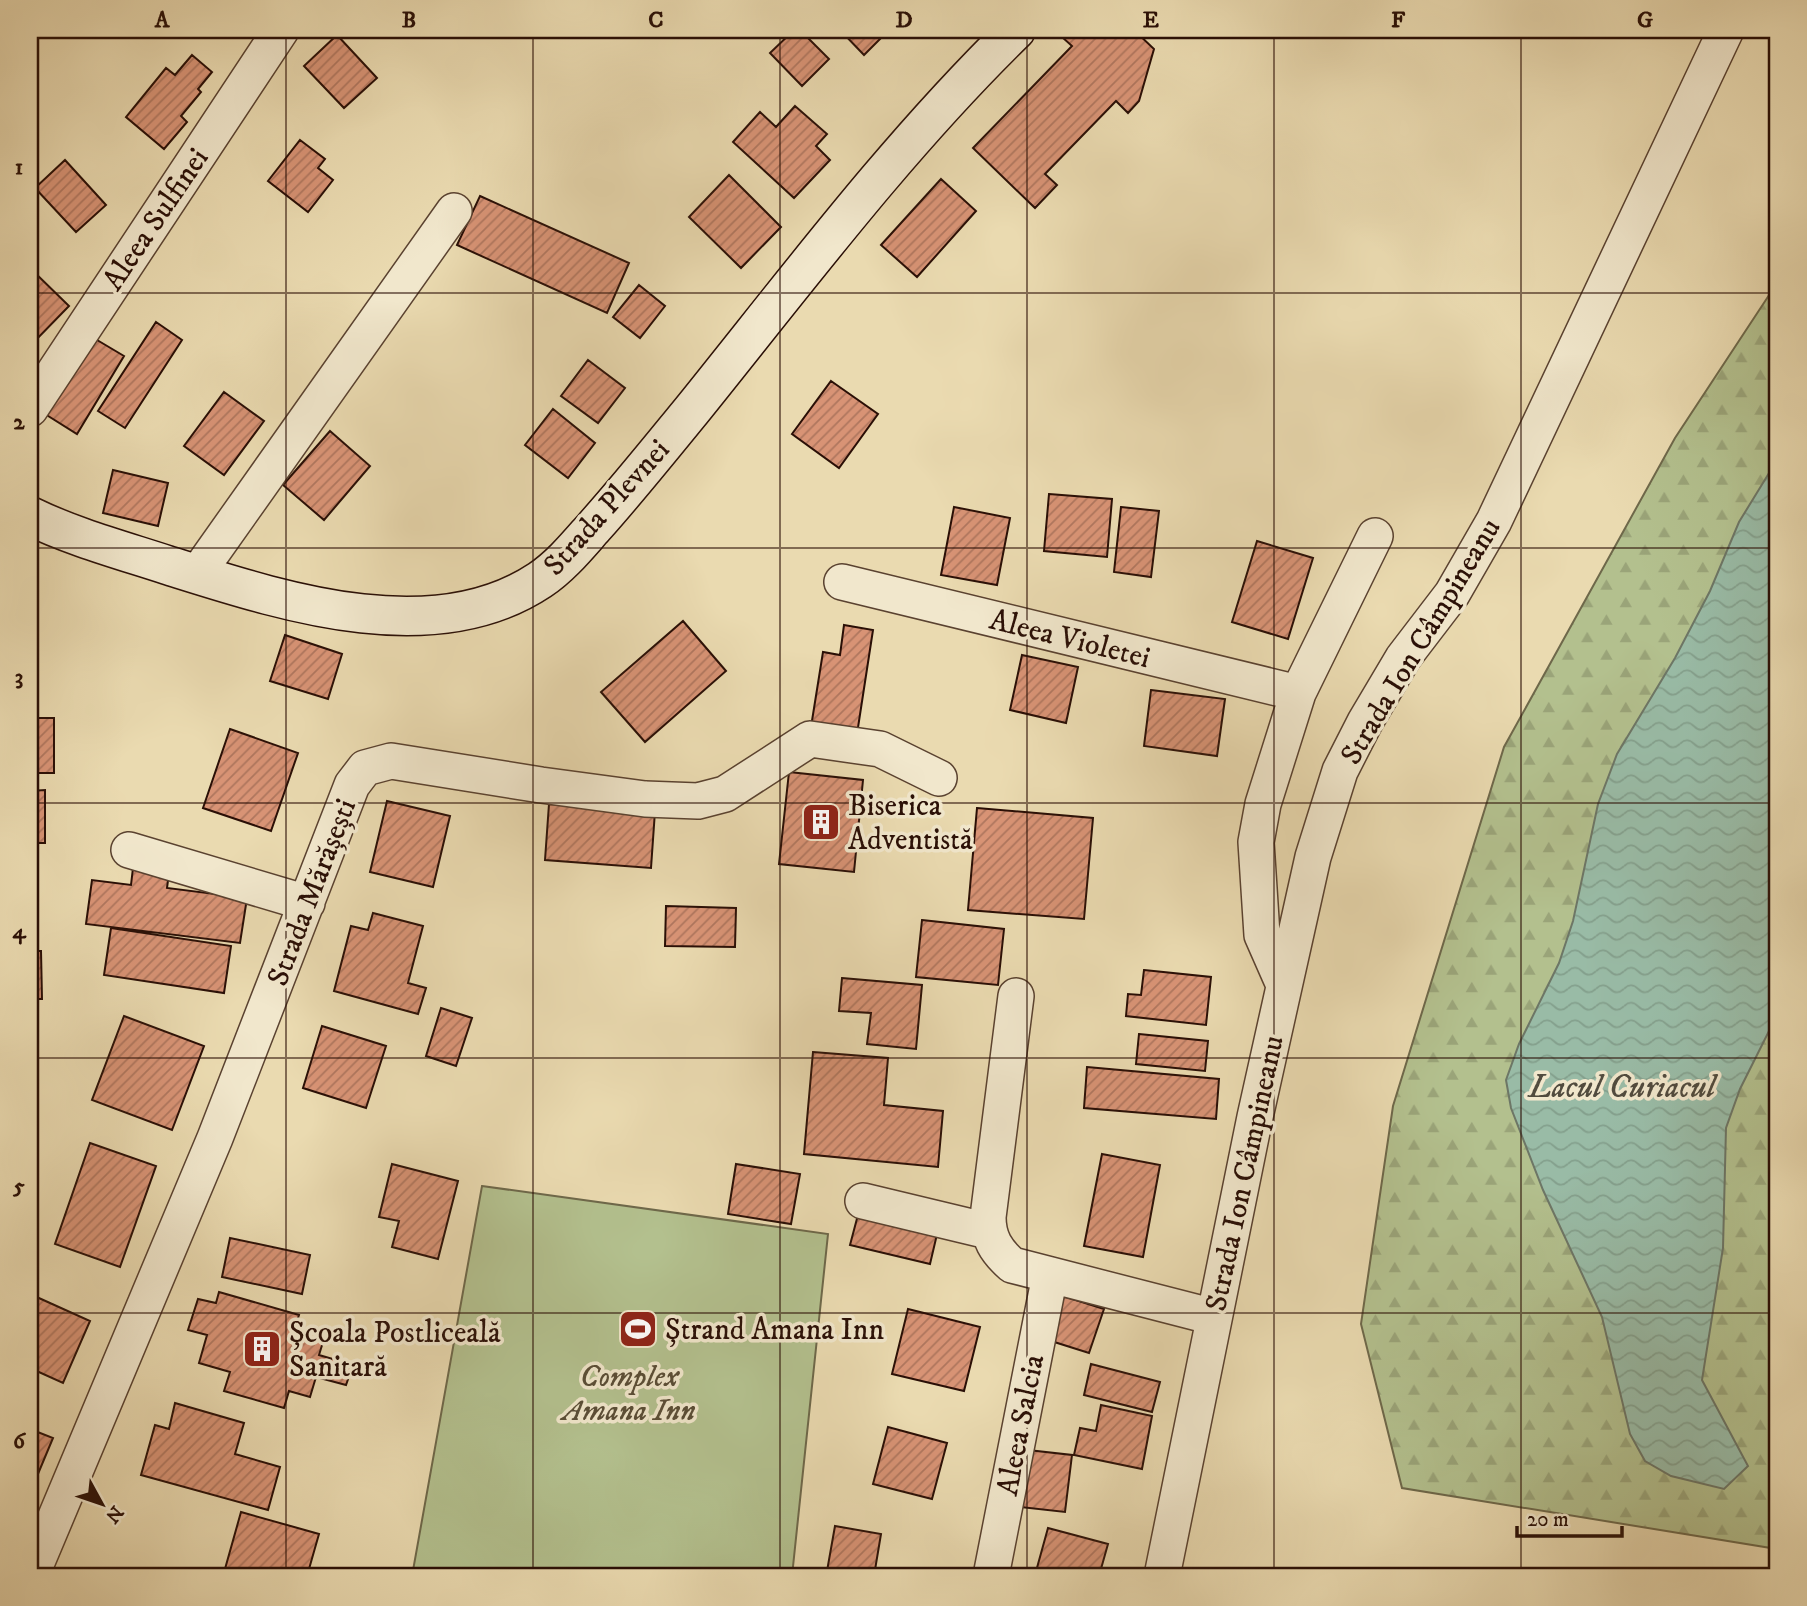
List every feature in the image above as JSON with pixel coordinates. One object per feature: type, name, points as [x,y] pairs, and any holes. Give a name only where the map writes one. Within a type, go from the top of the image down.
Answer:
[{"type":"main road","name":"Strada Plevnei","points":[[30,516],[110,547],[197,574],[320,608],[375,616],[432,614],[487,604],[540,580],[570,554],[621,497],[865,197],[954,93],[1016,30]]},
{"type":"street","name":"Aleea Sulfinei","points":[[30,409],[281,30]]},
{"type":"street","name":"Strada Ion Câmpineanu","points":[[1162,1576],[1312,858],[1340,771],[1403,658],[1452,594],[1494,520],[1726,30]]},
{"type":"street","points":[[197,574],[454,211]]},
{"type":"street","points":[[1284,985],[1262,935],[1256,842],[1264,804],[1298,693],[1375,536]]},
{"type":"street","name":"Aleea Violetei","points":[[842,582],[1298,693]]},
{"type":"street","name":"Strada Mărășești","points":[[31,1576],[215,1138],[352,785],[365,768],[379,762],[391,761],[632,797],[698,802],[725,794],[810,739],[880,749],[939,779]]},
{"type":"street","points":[[129,850],[307,903]]},
{"type":"street","points":[[1016,996],[988,1231],[997,1252],[1012,1265],[1214,1317]]},
{"type":"street","points":[[863,1202],[988,1231]]},
{"type":"street","name":"Aleea Salcia","points":[[991,1576],[1050,1275]]},
{"type":"green space","points":[[1777,283],[1777,1549],[1402,1488],[1361,1324],[1393,1106],[1504,747],[1675,438]]},
{"type":"green space","name":"Complex Amana Inn","points":[[482,1186],[828,1234],[792,1576],[761,1576],[738,1572],[737,1576],[412,1576]]},
{"type":"water","name":"Lacul Curiacul","points":[[1777,460],[1777,1015],[1740,1089],[1726,1128],[1723,1248],[1702,1380],[1748,1466],[1724,1489],[1671,1476],[1645,1461],[1630,1434],[1602,1317],[1543,1190],[1511,1108],[1506,1080],[1519,1044],[1559,963],[1573,921],[1598,804],[1617,754],[1675,658],[1710,591],[1739,522]]},
{"type":"building","points":[[794,30],[800,30],[829,59],[802,86],[770,53]]},
{"type":"building","points":[[840,30],[889,30],[864,55]]},
{"type":"building","points":[[1069,30],[1134,30],[1154,49],[1139,101],[1128,113],[1116,101],[1045,174],[1057,185],[1035,208],[973,148],[1072,46],[1062,37]]},
{"type":"building","points":[[337,35],[377,78],[344,108],[304,66]]},
{"type":"building","points":[[192,55],[212,72],[198,89],[201,92],[181,116],[187,122],[164,149],[126,117],[166,68],[175,75]]},
{"type":"building","points":[[795,106],[827,134],[816,146],[830,160],[794,198],[733,142],[760,112],[776,127]]},
{"type":"building","points":[[300,140],[325,159],[318,168],[333,180],[308,212],[268,181]]},
{"type":"building","points":[[65,160],[106,205],[76,232],[35,188]]},
{"type":"building","points":[[729,175],[781,227],[741,268],[689,217]]},
{"type":"building","points":[[941,179],[976,211],[917,277],[881,245]]},
{"type":"building","points":[[480,196],[629,263],[607,313],[457,245]]},
{"type":"building","points":[[30,268],[69,306],[30,346]]},
{"type":"building","points":[[639,285],[665,306],[640,338],[613,317]]},
{"type":"building","points":[[156,322],[182,340],[125,428],[98,411]]},
{"type":"building","points":[[92,337],[124,356],[77,434],[45,414]]},
{"type":"building","points":[[588,360],[625,388],[598,423],[561,396]]},
{"type":"building","points":[[831,381],[878,414],[839,468],[792,434]]},
{"type":"building","points":[[224,392],[264,421],[224,475],[184,446]]},
{"type":"building","points":[[553,409],[595,443],[568,478],[525,445]]},
{"type":"building","points":[[330,431],[370,466],[324,520],[283,485]]},
{"type":"building","points":[[113,470],[168,483],[158,526],[103,513]]},
{"type":"building","points":[[1049,494],[1112,499],[1107,557],[1044,551]]},
{"type":"building","points":[[954,507],[1010,518],[997,585],[941,575]]},
{"type":"building","points":[[1121,507],[1159,511],[1151,577],[1114,572]]},
{"type":"building","points":[[1257,541],[1313,558],[1288,639],[1232,622]]},
{"type":"building","points":[[683,621],[726,671],[645,742],[601,692]]},
{"type":"building","points":[[844,625],[873,630],[857,734],[811,727],[823,652],[840,655]]},
{"type":"building","points":[[285,635],[342,654],[328,699],[270,681]]},
{"type":"building","points":[[1022,655],[1078,667],[1066,723],[1010,710]]},
{"type":"building","points":[[1151,690],[1225,699],[1217,756],[1144,746]]},
{"type":"building","points":[[30,718],[54,718],[54,773],[30,773]]},
{"type":"building","points":[[230,729],[298,753],[271,831],[203,808]]},
{"type":"building","name":"Biserica Adventistă","points":[[789,772],[863,780],[854,872],[779,864]]},
{"type":"building","points":[[45,790],[45,843],[30,843],[30,791]]},
{"type":"building","points":[[387,801],[450,816],[433,887],[370,872]]},
{"type":"building","points":[[549,804],[655,811],[651,868],[545,860]]},
{"type":"building","points":[[977,808],[1093,818],[1084,919],[968,910]]},
{"type":"building","points":[[133,868],[169,873],[167,888],[247,898],[240,943],[86,924],[92,880],[131,885]]},
{"type":"building","points":[[666,906],[736,908],[735,947],[665,946]]},
{"type":"building","points":[[373,913],[423,926],[408,983],[426,988],[418,1014],[334,991],[351,926],[368,930]]},
{"type":"building","points":[[922,920],[1004,929],[998,985],[916,977]]},
{"type":"building","points":[[111,928],[231,946],[224,993],[104,975]]},
{"type":"building","points":[[30,951],[41,951],[42,999],[30,999]]},
{"type":"building","points":[[1144,970],[1211,977],[1206,1025],[1126,1016],[1128,994],[1141,995]]},
{"type":"building","points":[[842,978],[922,985],[916,1049],[867,1044],[871,1013],[839,1011]]},
{"type":"building","points":[[441,1008],[472,1018],[456,1066],[426,1056]]},
{"type":"building","points":[[124,1016],[204,1046],[172,1130],[92,1100]]},
{"type":"building","points":[[322,1026],[386,1046],[366,1108],[303,1088]]},
{"type":"building","points":[[1139,1034],[1208,1041],[1205,1071],[1136,1064]]},
{"type":"building","points":[[813,1052],[888,1058],[884,1105],[943,1111],[938,1167],[804,1154]]},
{"type":"building","points":[[1087,1067],[1219,1079],[1216,1119],[1084,1108]]},
{"type":"building","points":[[90,1143],[156,1166],[120,1267],[55,1244]]},
{"type":"building","points":[[1102,1154],[1160,1165],[1143,1257],[1084,1246]]},
{"type":"building","points":[[392,1164],[458,1181],[438,1259],[392,1247],[399,1221],[379,1217]]},
{"type":"building","points":[[736,1164],[800,1174],[791,1224],[728,1214]]},
{"type":"building","points":[[859,1211],[938,1230],[930,1264],[850,1245]]},
{"type":"building","points":[[230,1238],[310,1255],[302,1294],[222,1277]]},
{"type":"building","name":"Școala Postliceală Sanitară","points":[[219,1292],[299,1315],[293,1333],[323,1342],[319,1355],[353,1365],[346,1385],[316,1377],[310,1397],[289,1391],[284,1408],[224,1391],[230,1372],[199,1363],[207,1335],[188,1330],[198,1299],[216,1303]]},
{"type":"building","points":[[30,1294],[90,1321],[63,1383],[30,1368]]},
{"type":"building","points":[[1063,1296],[1104,1309],[1089,1353],[1048,1340]]},
{"type":"building","points":[[908,1309],[980,1327],[964,1391],[892,1374]]},
{"type":"building","points":[[1091,1364],[1160,1382],[1152,1412],[1084,1395]]},
{"type":"building","points":[[175,1403],[244,1423],[235,1454],[280,1467],[268,1510],[141,1475],[155,1425],[169,1429]]},
{"type":"building","points":[[1101,1405],[1152,1416],[1142,1469],[1074,1455],[1080,1428],[1096,1431]]},
{"type":"building","points":[[888,1427],[947,1443],[932,1499],[873,1484]]},
{"type":"building","points":[[30,1429],[53,1438],[30,1493]]},
{"type":"building","points":[[1019,1449],[1072,1455],[1065,1512],[1012,1506]]},
{"type":"building","points":[[241,1512],[319,1534],[307,1576],[223,1576]]},
{"type":"building","points":[[835,1526],[881,1534],[874,1576],[827,1571]]},
{"type":"building","points":[[1048,1528],[1108,1544],[1099,1576],[1035,1575]]},
{"type":"place","name":"Biserica Adventistă","points":[[821,822]]},
{"type":"place","name":"Ștrand Amana Inn","points":[[638,1329]]},
{"type":"place","name":"Școala Postliceală Sanitară","points":[[262,1349]]}]
